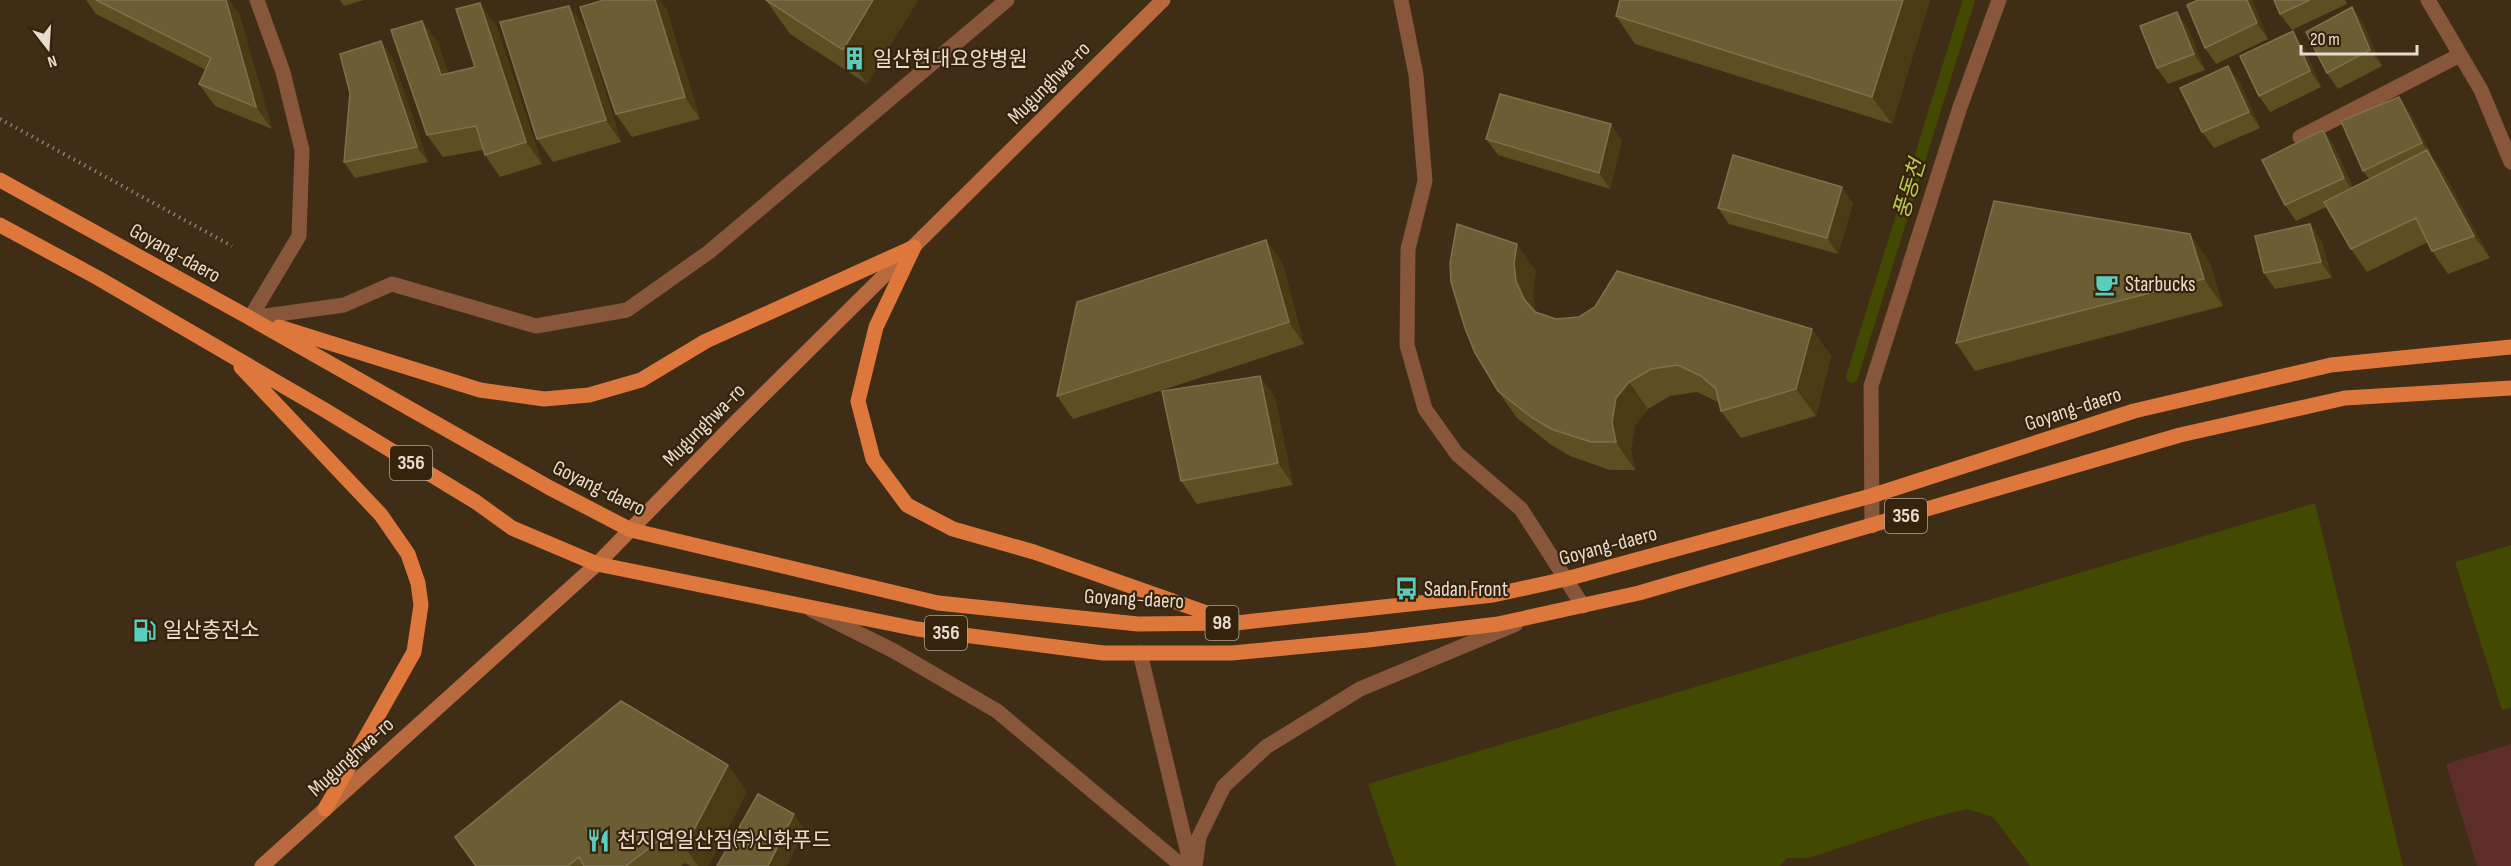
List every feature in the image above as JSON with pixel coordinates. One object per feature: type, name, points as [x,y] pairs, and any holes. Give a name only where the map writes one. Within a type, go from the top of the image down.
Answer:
[{"type":"main road","name":"Mugunghwa-ro","points":[[262,866],[597,564],[736,421],[1163,0]]},
{"type":"main road","name":"Goyang-daero","points":[[0,180],[550,488],[631,530],[938,603],[1138,624],[1236,623],[1493,595],[1566,579],[1872,496],[2134,411],[2331,365],[2511,346]]},
{"type":"main road","name":"356","points":[[0,225],[98,278],[228,354],[466,496],[512,528],[597,564],[917,629],[1103,653],[1232,653],[1368,640],[1498,624],[1640,593],[2180,435],[2344,398],[2511,388]]},
{"type":"main road","points":[[250,318],[480,390],[544,399],[589,395],[640,380],[706,341],[914,247]]},
{"type":"main road","points":[[914,247],[876,327],[858,402],[873,459],[907,505],[953,529],[1034,552],[1236,623]]},
{"type":"main road","points":[[228,354],[381,515],[408,554],[418,584],[422,604],[414,652],[325,809]]},
{"type":"street","points":[[250,318],[299,236],[302,150],[283,72],[257,0]]},
{"type":"street","points":[[250,318],[344,305],[392,284],[536,326],[627,310],[709,252],[1007,0]]},
{"type":"street","points":[[1401,0],[1416,75],[1425,181],[1408,249],[1407,345],[1425,409],[1457,453],[1521,509],[1583,606]]},
{"type":"street","points":[[1872,526],[1871,386],[1959,110],[1999,0]]},
{"type":"street","points":[[2428,0],[2481,90],[2511,162]]},
{"type":"street","points":[[2300,137],[2460,55]]},
{"type":"street","points":[[807,608],[894,651],[997,711],[1182,866]]},
{"type":"street","points":[[1193,866],[1198,837],[1224,786],[1266,747],[1311,717],[1360,689],[1536,616]]},
{"type":"street","points":[[1140,653],[1193,866]]},
{"type":"path","points":[[0,119],[232,246]]},
{"type":"shaded area","points":[[2315,503],[2403,866],[2030,866],[1993,817],[1967,809],[1927,819],[1809,858],[1787,858],[1780,866],[1396,866],[1368,784]]},
{"type":"shaded area","points":[[2511,545],[2511,708],[2502,710],[2455,562]]},
{"type":"shaded area","points":[[2511,744],[2511,866],[2477,866],[2446,764]]},
{"type":"building","points":[[96,0],[226,0],[256,107],[199,84],[211,58]]},
{"type":"building","points":[[604,0],[655,0],[685,97],[616,114],[580,7]]},
{"type":"building","points":[[766,0],[873,0],[843,50]]},
{"type":"building","points":[[1620,0],[1903,0],[1872,97],[1616,16]]},
{"type":"building","points":[[2198,0],[2247,0],[2257,23],[2205,48],[2187,5]]},
{"type":"building","points":[[2274,0],[2310,0],[2280,14]]},
{"type":"building","points":[[480,3],[526,142],[485,155],[476,126],[427,135],[391,30],[422,21],[441,75],[475,67],[456,9]]},
{"type":"building","points":[[569,6],[606,120],[537,139],[500,22]]},
{"type":"building","points":[[2352,7],[2370,50],[2327,73],[2306,32]]},
{"type":"building","points":[[2177,12],[2194,54],[2157,68],[2140,26]]},
{"type":"building","points":[[2293,31],[2310,71],[2259,96],[2240,56]]},
{"type":"building","points":[[381,41],[417,147],[344,162],[350,93],[340,54]]},
{"type":"building","points":[[2228,66],[2249,112],[2202,132],[2180,88]]},
{"type":"building","points":[[1500,94],[1611,124],[1599,173],[1486,139]]},
{"type":"building","points":[[2399,97],[2422,143],[2363,171],[2341,121]]},
{"type":"building","points":[[2323,130],[2344,178],[2285,205],[2262,160]]},
{"type":"building","points":[[2427,150],[2474,236],[2432,251],[2416,218],[2351,249],[2324,202]]},
{"type":"building","points":[[1733,155],[1842,187],[1827,238],[1718,208]]},
{"type":"building","name":"Starbucks","points":[[1994,201],[2190,234],[2204,279],[1956,343]]},
{"type":"building","points":[[1457,224],[1517,244],[1514,263],[1516,281],[1524,299],[1535,312],[1556,319],[1579,317],[1595,307],[1617,271],[1812,329],[1796,389],[1721,411],[1716,389],[1701,376],[1678,365],[1651,369],[1629,382],[1616,398],[1612,422],[1616,442],[1591,442],[1551,429],[1531,417],[1498,391],[1475,353],[1451,282],[1450,263]]},
{"type":"building","points":[[2310,224],[2321,262],[2264,273],[2255,236]]},
{"type":"building","points":[[1266,240],[1289,322],[1057,396],[1077,302]]},
{"type":"building","points":[[1260,376],[1278,463],[1181,481],[1162,391]]},
{"type":"building","points":[[621,701],[728,765],[685,847],[666,835],[626,866],[584,866],[579,857],[568,866],[476,866],[455,837]]},
{"type":"building","points":[[758,794],[794,814],[768,866],[717,866]]},
{"type":"waterway","name":"풍동천","points":[[1852,377],[1969,0]]},
{"type":"place","name":"일산현대요양병원","points":[[855,59]]},
{"type":"place","name":"Starbucks","points":[[2107,284]]},
{"type":"place","name":"Sadan Front","points":[[1406,589]]},
{"type":"place","name":"일산충전소","points":[[145,630]]},
{"type":"place","name":"천지연일산점㈜신화푸드","points":[[599,840]]}]
